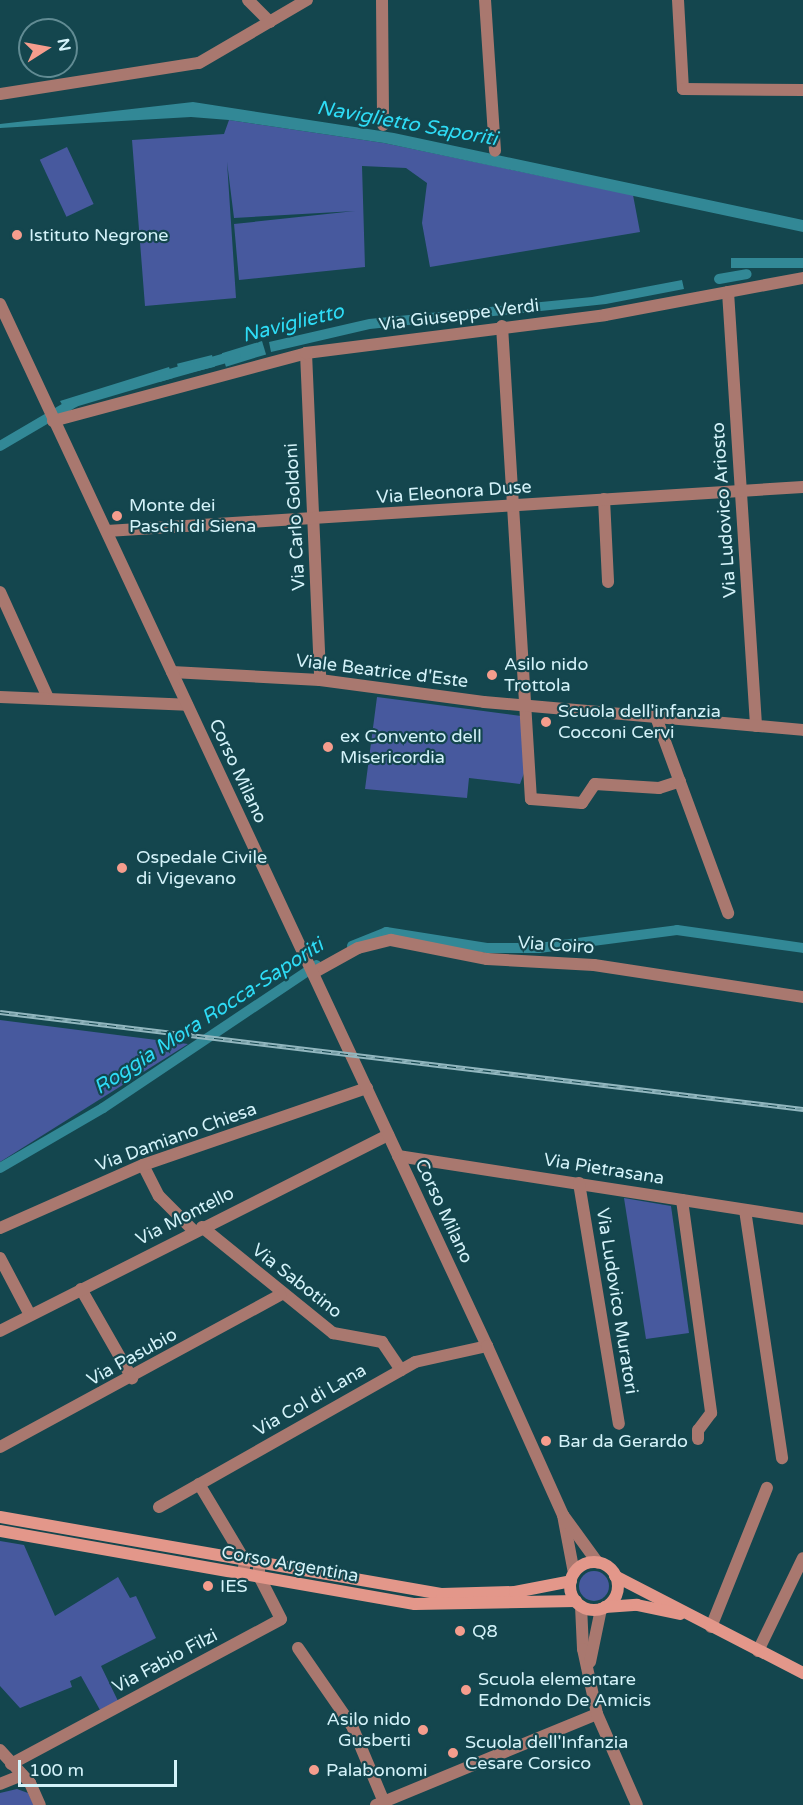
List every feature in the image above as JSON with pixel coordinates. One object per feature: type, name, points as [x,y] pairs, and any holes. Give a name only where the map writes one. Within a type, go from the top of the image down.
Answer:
[{"type":"main road","name":"Corso Argentina","points":[[0,1517],[244,1567],[258,1576],[442,1607],[578,1604],[603,1608]]},
{"type":"main road","name":"Corso Argentina","points":[[0,1530],[244,1567],[259,1563],[442,1594],[515,1592],[572,1577],[598,1563]]},
{"type":"main road","points":[[598,1563],[615,1576],[686,1615],[803,1673]]},
{"type":"main road","points":[[603,1608],[616,1594],[615,1576]]},
{"type":"main road","points":[[572,1577],[578,1604]]},
{"type":"main road","points":[[603,1608],[637,1605],[686,1615]]},
{"type":"street","points":[[248,0],[270,22]]},
{"type":"street","points":[[0,94],[199,63],[307,0]]},
{"type":"street","points":[[382,0],[383,125]]},
{"type":"street","points":[[485,0],[495,151]]},
{"type":"street","points":[[678,0],[683,89],[803,90]]},
{"type":"street","name":"Via Giuseppe Verdi","points":[[53,421],[306,353],[728,292],[803,278]]},
{"type":"street","name":"Via Ludovico Ariosto","points":[[728,292],[756,726]]},
{"type":"street","name":"Corso Milano","points":[[0,304],[487,1346],[563,1515],[598,1563]]},
{"type":"street","points":[[502,326],[531,799],[582,803],[595,784],[659,788],[680,781]]},
{"type":"street","name":"Via Carlo Goldoni","points":[[306,353],[320,680]]},
{"type":"street","name":"Via Eleonora Duse","points":[[107,531],[512,508],[604,499],[803,487]]},
{"type":"street","points":[[604,499],[608,582]]},
{"type":"street","points":[[0,592],[48,698]]},
{"type":"street","name":"Viale Beatrice d'Este","points":[[172,672],[320,680],[526,705],[803,730]]},
{"type":"street","points":[[0,697],[187,705]]},
{"type":"street","points":[[656,717],[728,913]]},
{"type":"street","name":"Via Coiro","points":[[313,973],[358,948],[391,940],[487,959],[594,965],[803,997]]},
{"type":"street","name":"Via Damiano Chiesa","points":[[0,1228],[143,1165],[367,1088]]},
{"type":"street","name":"Via Montello","points":[[0,1331],[388,1135]]},
{"type":"street","name":"Via Pietrasana","points":[[398,1156],[803,1219]]},
{"type":"street","name":"Via Sabotino","points":[[143,1165],[159,1196],[280,1295],[333,1334],[382,1342],[401,1370]]},
{"type":"street","name":"Via Ludovico Muratori","points":[[579,1183],[619,1424]]},
{"type":"street","points":[[682,1200],[711,1413],[698,1430],[698,1439]]},
{"type":"street","points":[[745,1210],[782,1458]]},
{"type":"street","points":[[0,1258],[30,1315]]},
{"type":"street","points":[[81,1289],[132,1378]]},
{"type":"street","name":"Via Pasubio","points":[[0,1447],[132,1378],[280,1295]]},
{"type":"street","name":"Via Col di Lana","points":[[159,1507],[401,1370],[487,1346]]},
{"type":"street","points":[[199,1484],[244,1567]]},
{"type":"street","points":[[711,1628],[767,1488]]},
{"type":"street","name":"Corso Milano","points":[[563,1515],[572,1577]]},
{"type":"street","points":[[758,1651],[803,1558]]},
{"type":"street","points":[[258,1576],[259,1563]]},
{"type":"street","name":"Via Fabio Filzi","points":[[11,1764],[281,1619],[258,1576]]},
{"type":"street","points":[[578,1604],[597,1714],[637,1805]]},
{"type":"street","points":[[590,1675],[592,1637],[603,1608]]},
{"type":"street","points":[[298,1648],[352,1726],[380,1803],[597,1714]]},
{"type":"street","points":[[0,1750],[22,1775],[40,1805]]},
{"type":"street","points":[[0,1785],[22,1775]]},
{"type":"shaded area","points":[[193,102],[394,133],[803,220],[803,232],[384,143],[229,120],[191,117],[0,128],[0,124]]},
{"type":"shaded area","points":[[229,120],[384,143],[633,195],[640,232],[430,267],[422,223],[427,183],[406,168],[362,166],[365,267],[239,280],[234,224],[355,211],[234,218],[227,162],[236,298],[145,306],[132,140],[224,134]]},
{"type":"shaded area","points":[[67,147],[94,204],[66,217],[40,160]]},
{"type":"shaded area","points":[[731,258],[803,258],[803,268],[731,268]]},
{"type":"shaded area","points":[[682,280],[684,289],[606,304],[370,329],[271,352],[269,342],[369,319],[592,297]]},
{"type":"shaded area","points":[[262,341],[266,354],[226,367],[222,353]]},
{"type":"shaded area","points":[[212,355],[215,367],[180,375],[177,364]]},
{"type":"shaded area","points":[[169,367],[173,378],[65,410],[60,401]]},
{"type":"shaded area","points":[[377,697],[521,716],[526,768],[520,784],[469,778],[467,798],[365,789]]},
{"type":"shaded area","points":[[0,1020],[188,1044],[0,1162]]},
{"type":"shaded area","points":[[624,1198],[671,1206],[689,1333],[646,1339]]},
{"type":"shaded area","points":[[0,1541],[24,1545],[55,1616],[118,1577],[130,1598],[136,1596],[156,1638],[101,1666],[118,1701],[100,1710],[81,1676],[70,1681],[72,1687],[20,1708],[0,1686]]},
{"type":"shaded area","points":[[594,1571],[605,1575],[609,1586],[605,1597],[594,1601],[583,1597],[579,1586],[583,1575]]},
{"type":"shaded area","points":[[17,1789],[28,1793],[34,1805],[0,1805],[0,1793]]},
{"type":"waterway","name":"Naviglietto","points":[[719,279],[747,274]]},
{"type":"waterway","name":"Naviglietto","points":[[159,377],[236,355]]},
{"type":"waterway","name":"Naviglietto","points":[[0,446],[75,402]]},
{"type":"waterway","name":"Roggia Mora Rocca-Saporiti","points":[[352,946],[386,932],[487,948],[539,948],[677,930],[803,948]]},
{"type":"waterway","name":"Roggia Mora Rocca-Saporiti","points":[[0,1168],[103,1108],[317,965]]},
{"type":"railway","points":[[0,1012],[803,1109]]},
{"type":"place","name":"Istituto Negrone","points":[[17,235]]},
{"type":"place","name":"Monte dei Paschi di Siena","points":[[117,516]]},
{"type":"place","name":"Asilo nido Trottola","points":[[492,675]]},
{"type":"place","name":"Scuola dell'infanzia Cocconi Cervi","points":[[546,722]]},
{"type":"place","name":"ex Convento dell Misericordia","points":[[328,747]]},
{"type":"place","name":"Ospedale Civile di Vigevano","points":[[122,868]]},
{"type":"place","name":"Bar da Gerardo","points":[[546,1441]]},
{"type":"place","name":"IES","points":[[208,1586]]},
{"type":"place","name":"Q8","points":[[460,1631]]},
{"type":"place","name":"Scuola elementare Edmondo De Amicis","points":[[466,1690]]},
{"type":"place","name":"Asilo nido Gusberti","points":[[423,1730]]},
{"type":"place","name":"Scuola dell'Infanzia Cesare Corsico","points":[[453,1753]]},
{"type":"place","name":"Palabonomi","points":[[314,1770]]},
{"type":"water label","name":"Naviglietto Saporiti","points":[[407,124]]}]
